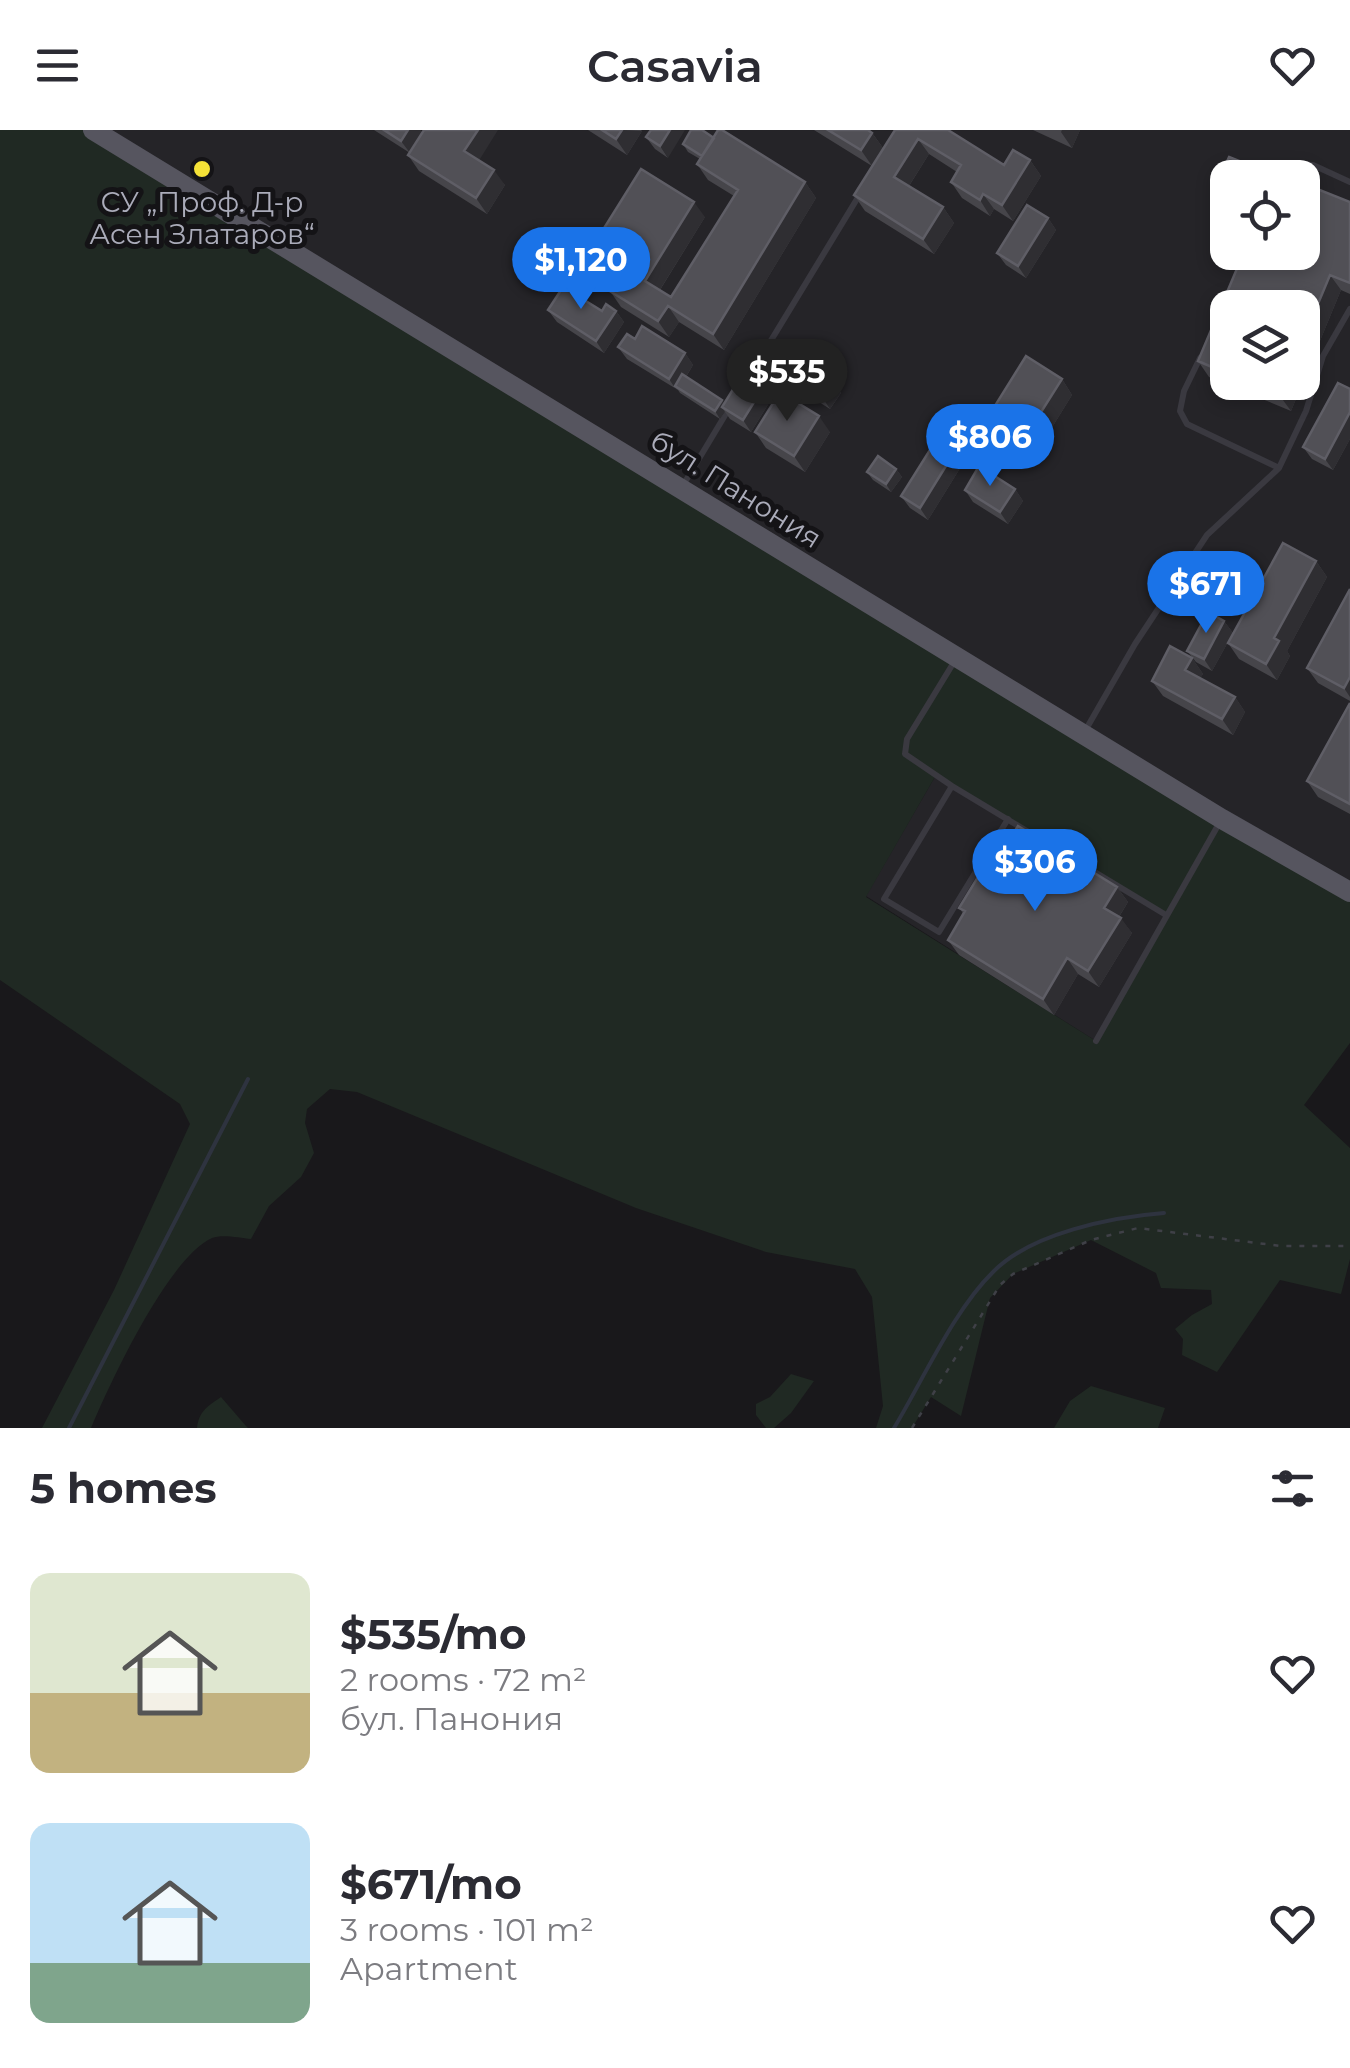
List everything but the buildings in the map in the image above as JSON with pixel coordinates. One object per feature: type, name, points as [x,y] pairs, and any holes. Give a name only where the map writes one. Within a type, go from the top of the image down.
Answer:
[{"type":"main road","name":"бул. Панония","points":[[94,130],[1222,819],[1350,892]]},
{"type":"lane","points":[[1320,168],[1350,182]]},
{"type":"lane","points":[[742,389],[861,192]]},
{"type":"lane","points":[[1084,734],[1135,644],[1207,535],[1278,468],[1306,411],[1323,356],[1350,310]]},
{"type":"lane","points":[[1201,357],[1184,391],[1180,412],[1187,424],[1278,468]]},
{"type":"lane","points":[[682,488],[732,406]]},
{"type":"lane","points":[[957,656],[904,747],[910,760],[1166,916]]},
{"type":"lane","points":[[952,786],[884,900],[939,932],[1008,819]]},
{"type":"lane","points":[[1096,1041],[1222,819]]},
{"type":"path","points":[[912,1428],[1000,1285],[1013,1274],[1091,1240],[1138,1228],[1281,1246],[1350,1246]]},
{"type":"shaded area","points":[[0,130],[93,130],[1350,892],[1350,1043],[1304,1105],[1350,1148],[1350,1259],[1341,1294],[1280,1280],[1217,1372],[1182,1355],[1183,1339],[1175,1329],[1212,1304],[1211,1290],[1161,1288],[1156,1273],[1091,1240],[1013,1274],[990,1298],[961,1416],[931,1397],[912,1428],[876,1428],[883,1406],[872,1297],[855,1269],[766,1252],[636,1208],[357,1092],[330,1089],[307,1109],[305,1123],[314,1153],[301,1177],[269,1206],[251,1239],[212,1238],[177,1270],[142,1324],[91,1428],[42,1428],[114,1290],[190,1124],[180,1104],[0,980]],"holes":[[[936,775],[1166,916],[1096,1041],[866,897]]]},
{"type":"shaded area","points":[[93,130],[1350,130],[1350,892]]},
{"type":"shaded area","points":[[936,775],[1166,915],[1096,1041],[866,896]]},
{"type":"shaded area","points":[[791,1374],[814,1381],[791,1413],[774,1428],[766,1428],[756,1415],[756,1404],[770,1397]]},
{"type":"shaded area","points":[[1091,1386],[1165,1408],[1158,1428],[1054,1428],[1070,1401]]},
{"type":"shaded area","points":[[221,1397],[248,1428],[197,1428],[202,1413]]},
{"type":"waterway","points":[[69,1428],[248,1079]]},
{"type":"waterway","points":[[894,1428],[965,1306],[1009,1258],[1073,1229],[1164,1213]]},
{"type":"place","name":"СУ „Проф. Д-р Асен Златаров“","points":[[202,169]]}]
